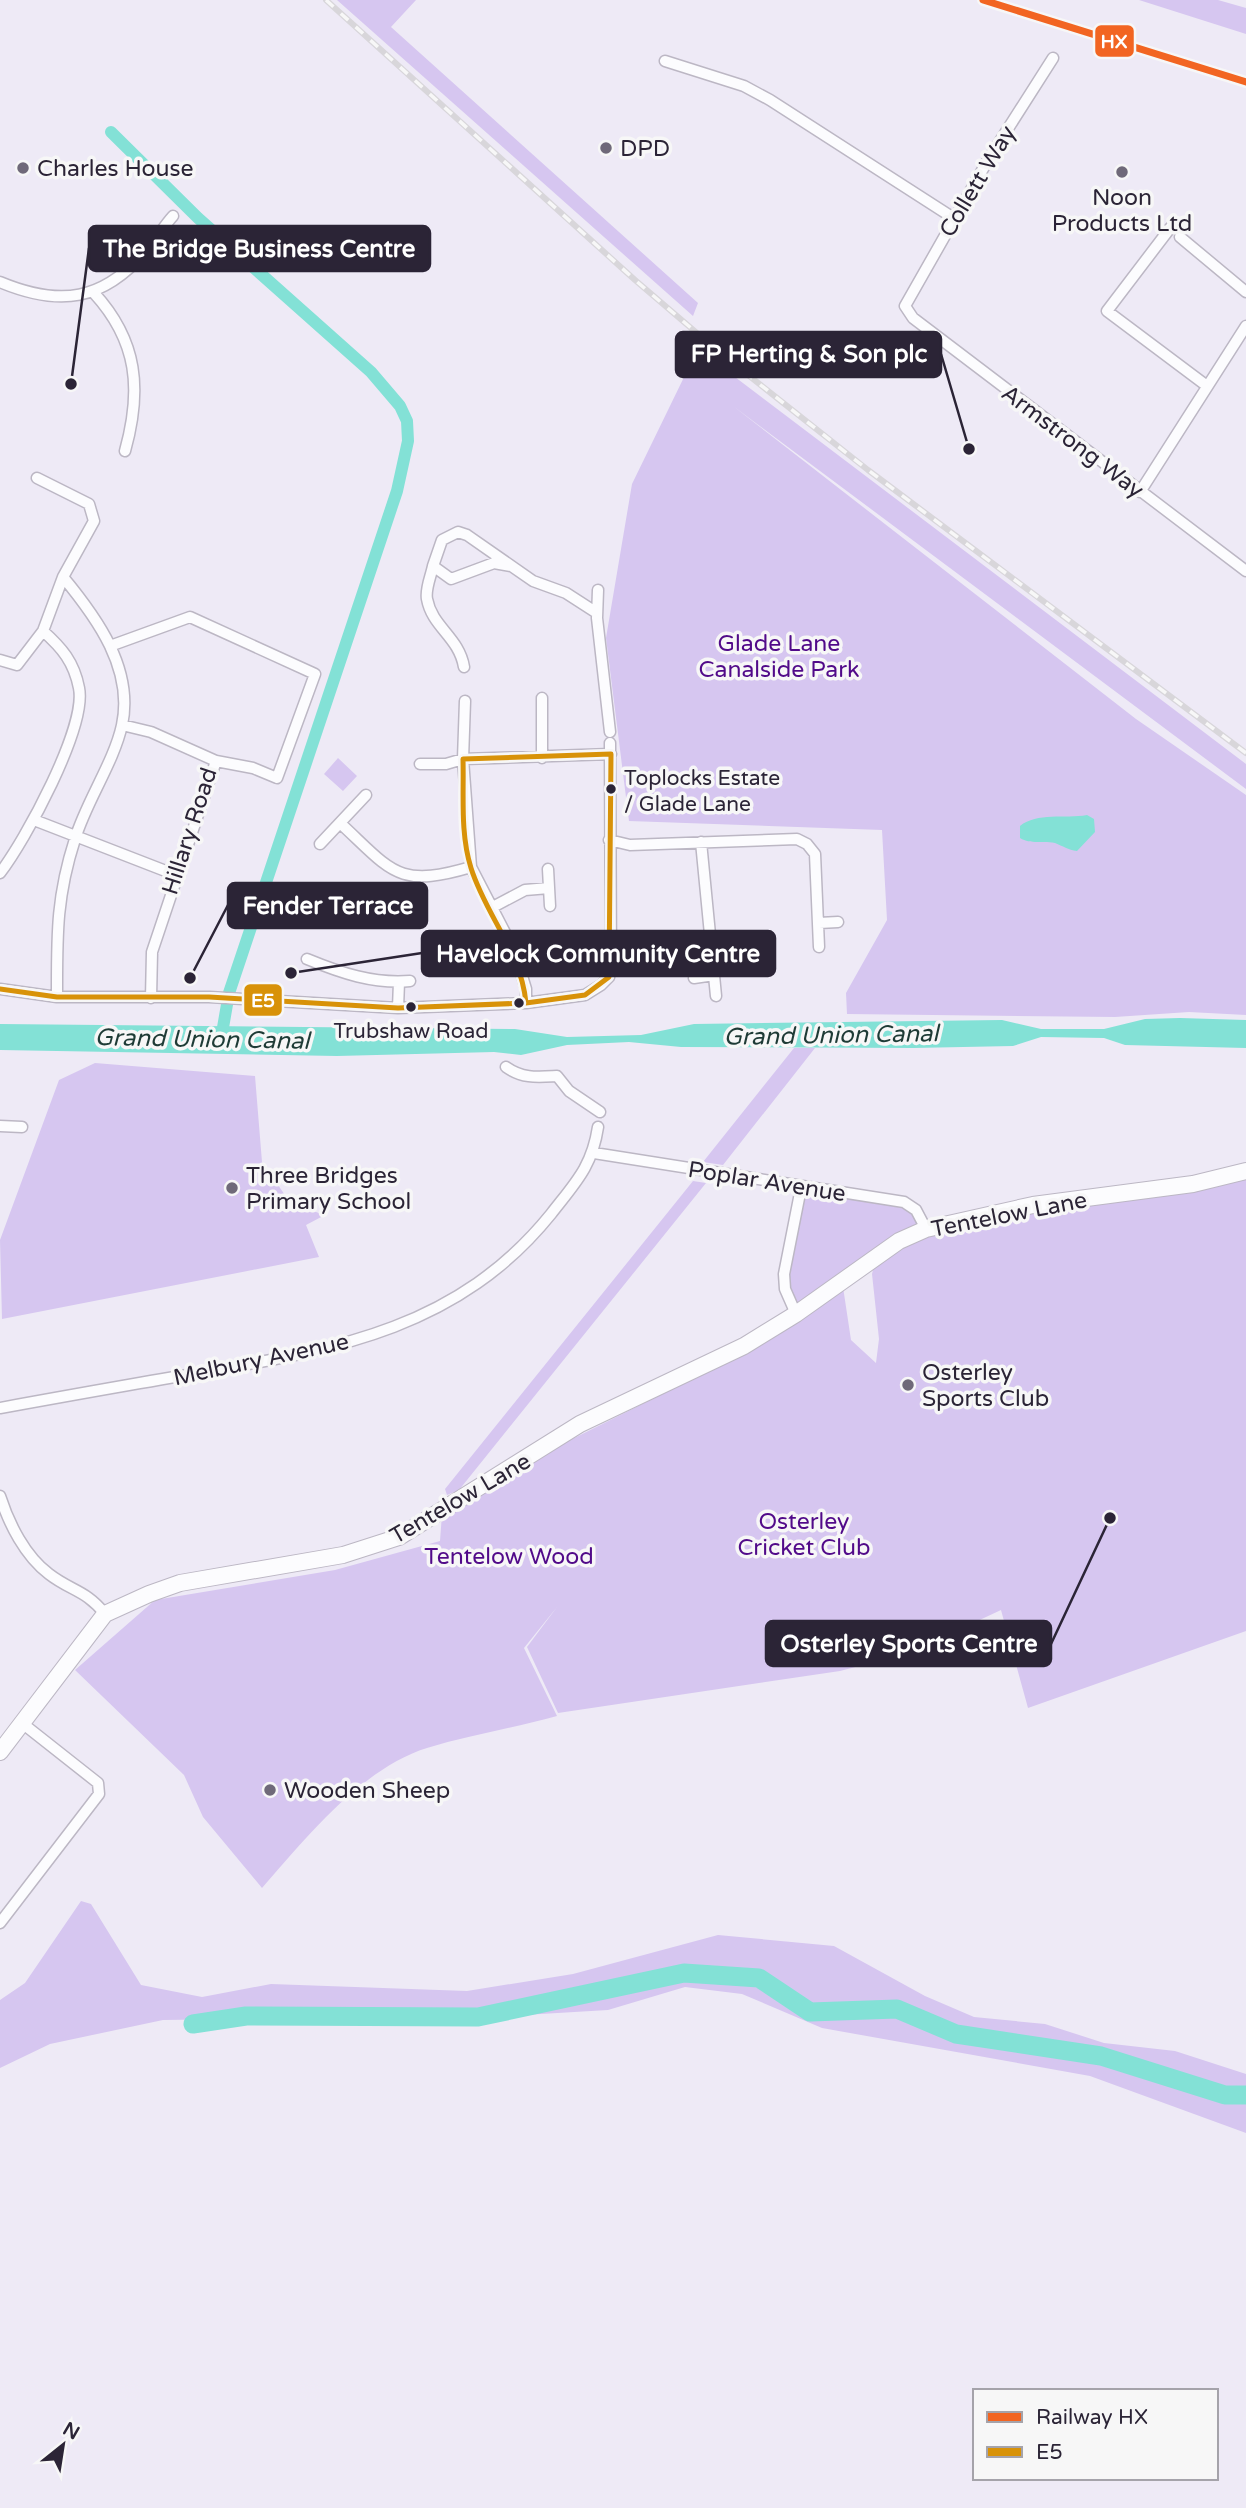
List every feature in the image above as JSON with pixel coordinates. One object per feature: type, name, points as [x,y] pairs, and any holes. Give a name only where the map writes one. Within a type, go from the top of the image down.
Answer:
[{"type":"main road","name":"Tentelow Lane","points":[[0,1752],[105,1615],[180,1583],[343,1555],[399,1537],[580,1424],[744,1346],[796,1314],[899,1241],[926,1229],[1033,1205],[1193,1184],[1246,1171]]},
{"type":"street","name":"Collett Way","points":[[905,306],[988,160],[1053,58]]},
{"type":"street","points":[[665,61],[744,86],[770,100],[955,219]]},
{"type":"street","points":[[0,282],[44,296],[94,293],[123,275],[170,220]]},
{"type":"street","points":[[1174,223],[1107,311],[1207,386]]},
{"type":"street","points":[[1180,237],[1246,292]]},
{"type":"street","points":[[94,293],[114,315],[134,363],[135,398],[125,451]]},
{"type":"street","name":"Armstrong Way","points":[[905,306],[913,318],[1246,570]]},
{"type":"street","points":[[1140,492],[1246,326]]},
{"type":"street","points":[[0,660],[17,665],[43,631],[63,577],[90,530],[93,510],[83,500],[37,478]]},
{"type":"street","points":[[464,667],[460,647],[434,617],[427,592],[442,540],[458,532],[467,535],[511,566],[597,613]]},
{"type":"street","points":[[427,592],[435,584],[494,563],[511,566]]},
{"type":"street","points":[[433,566],[451,579]]},
{"type":"street","points":[[57,997],[57,910],[75,836],[122,725],[120,671],[99,623],[63,577]]},
{"type":"street","points":[[0,989],[57,997],[209,997],[398,1008],[526,1003],[585,995],[609,976],[610,743],[597,613],[598,590]]},
{"type":"street","points":[[110,646],[190,617],[311,672],[277,778],[253,768],[216,761]]},
{"type":"street","points":[[0,873],[34,820],[79,714],[80,689],[68,654],[43,631]]},
{"type":"street","points":[[542,698],[542,758]]},
{"type":"street","points":[[465,701],[463,759],[471,867],[521,969],[526,1003]]},
{"type":"street","name":"Hillary Road","points":[[122,725],[151,732],[216,761],[152,952],[152,998]]},
{"type":"street","points":[[420,764],[446,764],[463,759],[542,758],[610,743]]},
{"type":"street","points":[[320,844],[366,795]]},
{"type":"street","points":[[34,820],[176,875]]},
{"type":"street","points":[[340,823],[388,868],[405,876],[440,876],[471,867]]},
{"type":"street","points":[[609,840],[630,845],[797,839],[807,844],[815,854],[820,947]]},
{"type":"street","points":[[701,842],[716,996]]},
{"type":"street","points":[[548,869],[550,906]]},
{"type":"street","points":[[491,908],[525,890],[549,888]]},
{"type":"street","points":[[819,923],[838,922]]},
{"type":"street","points":[[307,958],[337,971],[373,981],[404,981],[398,1008]]},
{"type":"street","points":[[521,969],[578,965]]},
{"type":"street","points":[[694,978],[714,975]]},
{"type":"street","points":[[506,1067],[516,1074],[530,1077],[557,1076],[569,1091],[600,1112]]},
{"type":"street","points":[[0,1126],[22,1127]]},
{"type":"street","name":"Melbury Avenue","points":[[0,1408],[325,1351],[395,1327],[453,1301],[491,1275],[545,1220],[578,1180],[594,1153],[598,1127]]},
{"type":"street","name":"Poplar Avenue","points":[[594,1153],[801,1188],[904,1202],[916,1210],[926,1229]]},
{"type":"street","points":[[796,1314],[785,1289],[784,1274],[801,1188]]},
{"type":"street","points":[[0,1496],[7,1516],[34,1560],[57,1580],[92,1598],[105,1615]]},
{"type":"street","points":[[0,1923],[99,1794],[98,1783],[22,1723]]},
{"type":"green space","points":[[337,0],[416,0],[391,27],[698,303],[693,316]]},
{"type":"green space","points":[[1139,0],[1218,0],[1246,8],[1246,34]]},
{"type":"green space","name":"Glade Lane Canalside Park","points":[[702,352],[1246,764],[1246,789],[733,406],[1136,719],[1246,795],[1246,1015],[1189,1012],[1115,1017],[847,1014],[846,993],[887,920],[882,830],[629,821],[606,638],[632,484],[687,371]]},
{"type":"green space","points":[[338,758],[357,776],[343,791],[324,774]]},
{"type":"green space","points":[[794,1048],[815,1048],[723,1165],[703,1162]]},
{"type":"green space","name":"Three Bridges Primary School","points":[[95,1063],[255,1076],[262,1162],[287,1198],[286,1202],[325,1215],[306,1225],[319,1257],[2,1319],[0,1240],[59,1080]]},
{"type":"green space","points":[[1246,1179],[1246,1631],[1028,1708],[1001,1610],[909,1653],[840,1671],[558,1713],[527,1647],[557,1607],[524,1648],[557,1716],[443,1743],[403,1758],[380,1771],[336,1807],[262,1888],[203,1817],[184,1775],[75,1670],[155,1600],[335,1570],[440,1541],[442,1514],[510,1470],[751,1350],[843,1287],[851,1340],[876,1363],[879,1339],[872,1274],[875,1262],[903,1241],[1027,1213],[1188,1193]]},
{"type":"green space","points":[[693,1181],[706,1183],[459,1490],[447,1495],[445,1489]]},
{"type":"green space","points":[[801,1188],[904,1202],[926,1229],[796,1314],[784,1274]]},
{"type":"green space","points":[[81,1901],[91,1904],[141,1985],[202,1997],[271,1984],[467,1991],[573,1974],[718,1935],[834,1946],[925,1996],[974,2017],[1045,2024],[1104,2043],[1175,2051],[1246,2074],[1246,2133],[1090,2076],[822,2028],[742,1994],[685,1987],[608,2010],[524,2015],[163,2020],[50,2044],[0,2068],[0,2000],[25,1983]]},
{"type":"water","points":[[1087,815],[1094,819],[1095,832],[1077,851],[1055,843],[1020,838],[1020,826],[1035,819]]},
{"type":"water","name":"Grand Union Canal","points":[[1145,1019],[1246,1020],[1246,1048],[1125,1045],[1104,1038],[1041,1037],[1013,1046],[913,1048],[681,1047],[629,1042],[567,1045],[521,1055],[494,1052],[337,1056],[0,1050],[0,1024],[515,1029],[567,1037],[641,1035],[694,1024],[1002,1020],[1041,1029],[1104,1029]]},
{"type":"waterway","name":"Grand Union Canal","points":[[111,132],[198,218],[371,372],[400,406],[407,421],[408,441],[397,491],[229,993],[221,1039]]},
{"type":"waterway","points":[[193,2024],[246,2016],[478,2017],[684,1973],[759,1978],[810,2012],[897,2009],[956,2034],[1101,2056],[1225,2095],[1246,2095]]},
{"type":"railway","points":[[326,0],[635,280],[719,352],[868,470],[1246,753]]},
{"type":"rail line","name":"HX","points":[[983,0],[1246,82]]},
{"type":"transit line","name":"E5","points":[[611,754],[609,977],[585,995],[526,1003],[517,967],[471,868],[464,828],[463,759],[611,754]]},
{"type":"transit line","name":"E5","points":[[0,989],[57,997],[209,997],[398,1008],[526,1003]]},
{"type":"place","name":"DPD","points":[[606,148]]},
{"type":"place","name":"Charles House","points":[[23,168]]},
{"type":"place","name":"Noon Products Ltd","points":[[1122,172]]},
{"type":"place","name":"The Bridge Business Centre","points":[[71,384]]},
{"type":"place","name":"FP Herting & Son plc","points":[[969,449]]},
{"type":"place","name":"Toplocks Estate / Glade Lane","points":[[611,789]]},
{"type":"place","name":"Havelock Community Centre","points":[[291,973]]},
{"type":"place","name":"Fender Terrace","points":[[190,978]]},
{"type":"place","name":"Trubshaw Road","points":[[411,1007]]},
{"type":"place","name":"Three Bridges Primary School","points":[[232,1188]]},
{"type":"place","name":"Osterley Sports Club","points":[[908,1385]]},
{"type":"place","name":"Osterley Sports Centre","points":[[1110,1518]]},
{"type":"place","name":"Wooden Sheep","points":[[270,1790]]},
{"type":"park label","name":"Osterley Cricket Club","points":[[804,1534]]},
{"type":"park label","name":"Tentelow Wood","points":[[509,1556]]}]
